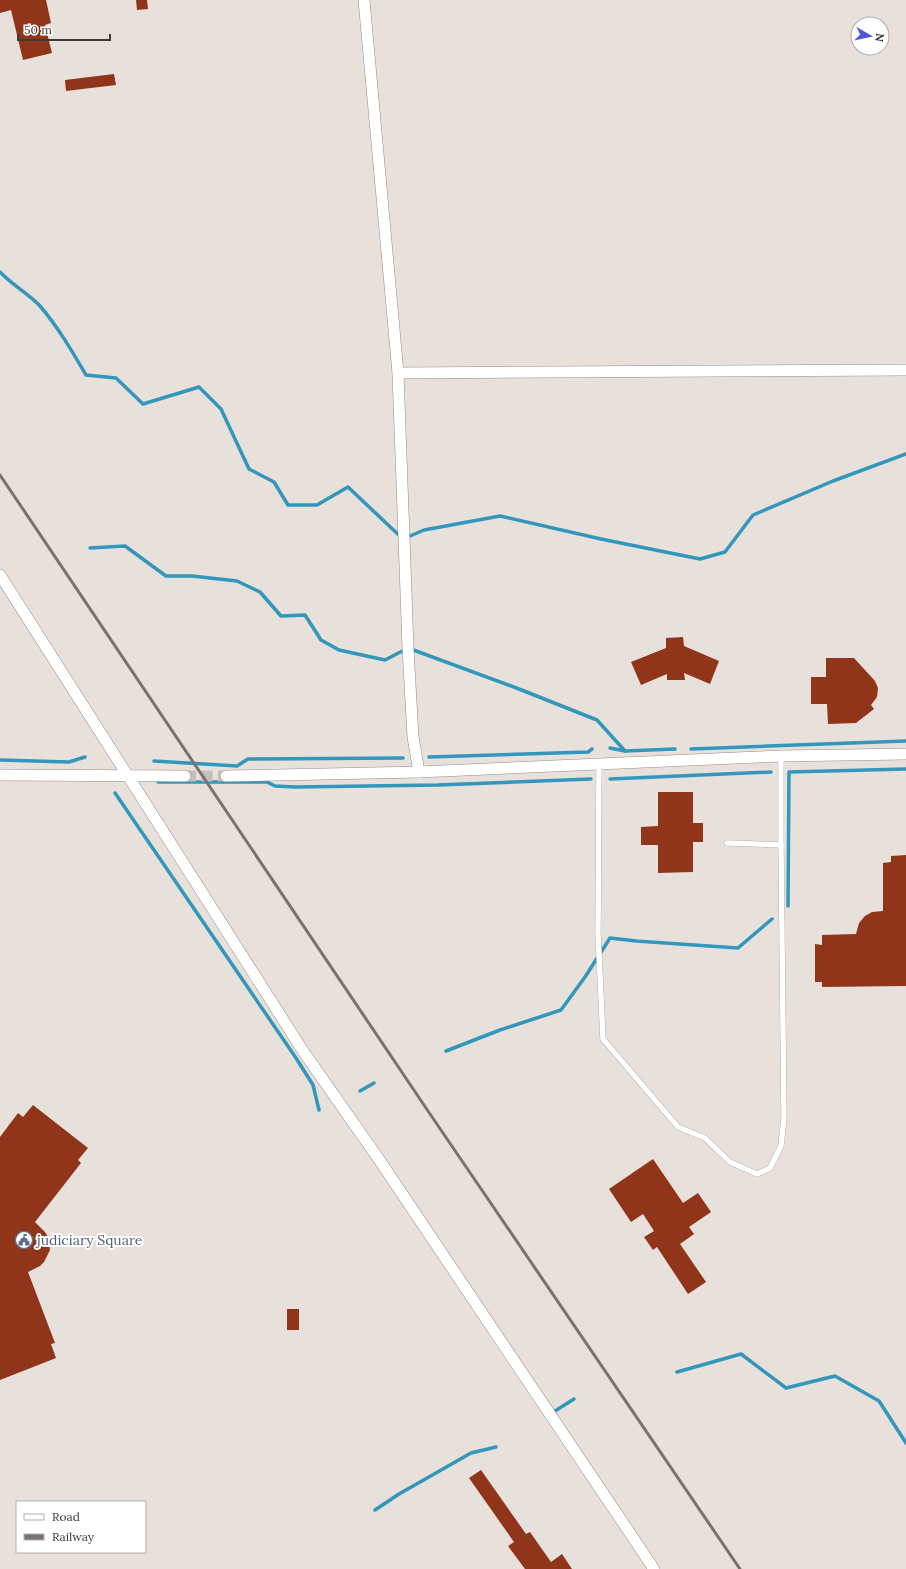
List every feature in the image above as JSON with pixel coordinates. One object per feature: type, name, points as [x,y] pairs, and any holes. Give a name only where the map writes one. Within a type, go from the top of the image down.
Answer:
[{"type":"street","points":[[364,0],[398,373],[408,648],[413,736],[419,772]]},
{"type":"street","points":[[398,373],[906,370]]},
{"type":"street","points":[[0,575],[303,1051],[378,1158],[654,1569]]},
{"type":"street","points":[[226,776],[419,772],[781,756],[906,754]]},
{"type":"street","points":[[0,775],[185,776]]},
{"type":"lane","points":[[599,764],[598,933],[603,1039],[678,1127],[705,1138],[730,1162],[757,1174],[770,1168],[781,1146],[784,1118],[781,756]]},
{"type":"lane","points":[[727,843],[781,844]]},
{"type":"building","points":[[0,0],[46,0],[51,23],[45,25],[52,53],[23,60],[11,10],[0,13]]},
{"type":"building","points":[[136,0],[147,0],[148,9],[137,10]]},
{"type":"building","points":[[114,74],[116,85],[66,91],[65,80]]},
{"type":"building","points":[[683,637],[684,646],[719,661],[710,684],[684,673],[685,680],[667,680],[667,674],[641,685],[631,662],[666,648],[666,638]]},
{"type":"building","points":[[826,658],[854,658],[875,681],[878,688],[877,697],[871,705],[874,709],[856,723],[828,724],[827,704],[811,704],[811,677],[826,677]]},
{"type":"building","points":[[658,792],[693,792],[693,823],[703,823],[703,842],[693,842],[693,872],[658,873],[658,845],[641,845],[641,827],[658,826]]},
{"type":"building","points":[[906,855],[906,986],[822,987],[822,982],[815,982],[815,944],[822,945],[822,935],[856,934],[859,923],[865,916],[872,912],[883,911],[883,863],[891,862],[891,856]]},
{"type":"building","name":"judiciary Square","points":[[33,1105],[88,1148],[78,1160],[81,1163],[35,1222],[48,1237],[50,1250],[44,1262],[40,1266],[28,1272],[55,1343],[51,1344],[56,1358],[0,1380],[0,1137],[18,1113],[23,1117]]},
{"type":"building","points":[[653,1159],[683,1203],[698,1193],[711,1212],[689,1227],[694,1234],[680,1244],[706,1282],[688,1294],[657,1247],[653,1250],[644,1237],[654,1231],[643,1214],[631,1222],[609,1189]]},
{"type":"building","points":[[287,1309],[299,1309],[299,1330],[287,1330]]},
{"type":"building","points":[[481,1470],[526,1534],[530,1532],[551,1562],[562,1554],[572,1569],[525,1569],[508,1546],[514,1542],[469,1478]]},
{"type":"waterway","points":[[0,272],[31,297],[47,314],[86,375],[116,378],[143,404],[199,387],[221,409],[249,469],[274,482],[288,505],[317,505],[348,487],[403,539],[424,530],[500,516],[601,539],[700,559],[725,552],[753,515],[833,481],[906,454]]},
{"type":"waterway","points":[[90,548],[125,546],[166,576],[192,576],[237,581],[260,592],[281,616],[305,615],[321,640],[339,650],[385,660],[408,648],[514,687],[597,720],[625,751]]},
{"type":"waterway","points":[[691,749],[906,741]]},
{"type":"waterway","points":[[610,748],[625,751],[675,749]]},
{"type":"waterway","points":[[429,757],[588,752],[592,749]]},
{"type":"waterway","points":[[0,760],[69,762],[85,757]]},
{"type":"waterway","points":[[154,761],[237,766],[248,759],[403,758]]},
{"type":"waterway","points":[[788,906],[789,772],[906,769]]},
{"type":"waterway","points":[[610,779],[771,772]]},
{"type":"waterway","points":[[158,782],[267,782],[275,786],[295,787],[438,785],[591,779]]},
{"type":"waterway","points":[[115,793],[296,1058],[313,1085],[319,1110]]},
{"type":"waterway","points":[[446,1051],[500,1030],[561,1010],[585,977],[610,938],[738,948],[772,919]]},
{"type":"waterway","points":[[360,1091],[374,1083]]},
{"type":"waterway","points":[[677,1372],[741,1354],[786,1388],[835,1376],[879,1401],[906,1443]]},
{"type":"waterway","points":[[555,1411],[574,1399]]},
{"type":"waterway","points":[[375,1510],[399,1494],[471,1453],[496,1447]]},
{"type":"tunnel","points":[[185,776],[226,776]]},
{"type":"railway","points":[[0,475],[428,1111],[740,1569]]},
{"type":"place","name":"judiciary Square","points":[[24,1240]]}]
